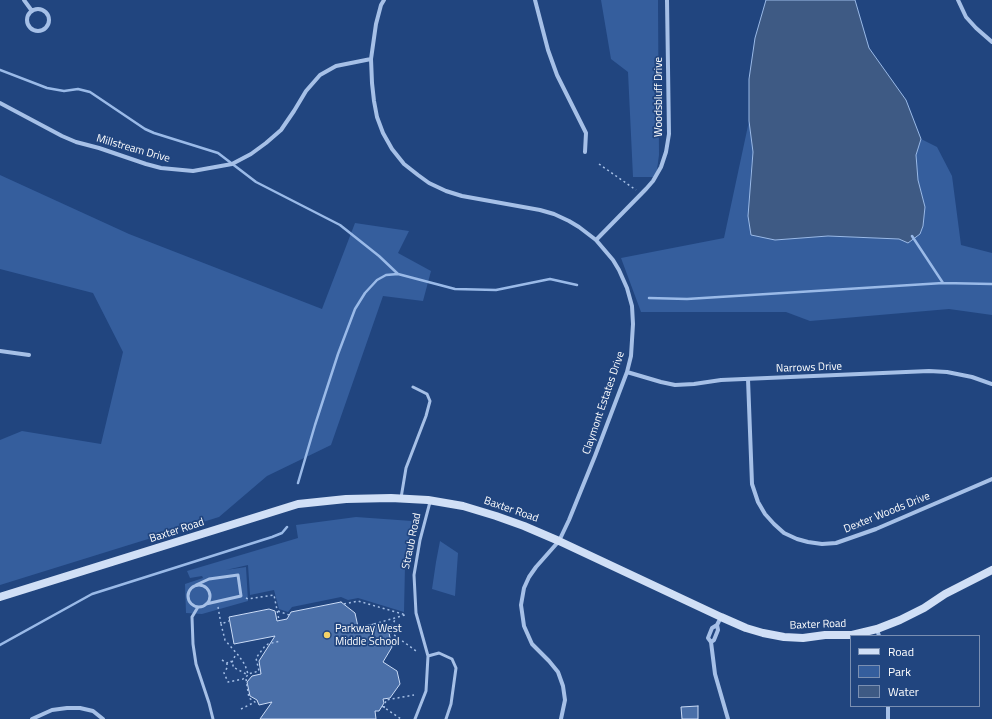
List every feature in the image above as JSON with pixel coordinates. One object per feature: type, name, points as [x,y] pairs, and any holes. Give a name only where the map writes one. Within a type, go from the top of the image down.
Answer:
[{"type":"main road","name":"Baxter Road","points":[[0,597],[298,504],[346,499],[401,498],[431,500],[463,506],[524,526],[558,541],[719,621],[784,637],[803,638],[850,635]]},
{"type":"main road","name":"Baxter Road","points":[[852,635],[878,632],[924,608],[945,594],[992,570]]},
{"type":"street","points":[[24,0],[32,11]]},
{"type":"street","name":"Claymont Estates Drive","points":[[384,0],[381,5],[376,24],[371,59],[374,102],[377,117],[383,133],[392,149],[404,164],[429,183],[446,191],[462,196],[554,214],[579,227],[596,240],[619,270],[627,288],[632,306],[633,342],[627,372],[569,520],[558,541],[529,577],[524,588],[521,605],[524,626],[532,644],[558,672],[563,686],[565,700],[561,719]]},
{"type":"street","points":[[536,0],[548,50],[557,75],[586,133],[585,152]]},
{"type":"street","name":"Woodsbluff Drive","points":[[596,240],[653,181],[666,152],[669,134],[667,0]]},
{"type":"street","points":[[958,0],[966,17],[992,42]]},
{"type":"street","points":[[38,9],[42,10],[48,15],[48,23],[42,31],[32,30],[27,24],[28,14],[32,11],[38,9]]},
{"type":"street","name":"Millstream Drive","points":[[0,103],[76,142],[161,168],[193,171],[232,164],[251,154],[266,144],[281,130],[306,91],[320,76],[336,66],[371,59]]},
{"type":"street","points":[[0,351],[29,355]]},
{"type":"street","name":"Narrows Drive","points":[[627,372],[676,385],[722,380],[930,371],[947,372],[972,377],[992,384]]},
{"type":"street","name":"Dexter Woods Drive","points":[[748,379],[752,484],[758,502],[774,524],[784,533],[797,539],[822,544],[836,543],[870,531],[992,479]]},
{"type":"street","points":[[719,621],[718,630],[714,640],[711,642],[715,674],[728,719]]},
{"type":"street","points":[[888,707],[888,719]]},
{"type":"street","points":[[32,719],[52,710],[67,708],[80,708],[93,712],[103,719]]},
{"type":"lane","points":[[401,498],[406,468],[426,416],[430,401],[427,394],[413,387]]},
{"type":"lane","name":"Straub Road","points":[[415,719],[426,692],[428,656],[416,613],[414,575],[420,540],[431,500]]},
{"type":"lane","points":[[238,575],[241,596],[198,607],[191,604],[187,598],[189,590],[192,587],[209,579],[238,575]]},
{"type":"lane","points":[[196,585],[205,587],[209,592],[209,598],[206,604]]},
{"type":"lane","points":[[198,607],[192,617],[193,644],[196,664],[213,719]]},
{"type":"lane","points":[[428,656],[439,653],[452,659],[456,668],[451,704],[446,719]]},
{"type":"path","points":[[599,164],[636,190]]},
{"type":"path","points":[[241,596],[248,599],[274,595],[279,620]]},
{"type":"path","points":[[344,604],[358,601],[406,615],[374,624]]},
{"type":"path","points":[[216,602],[225,640],[245,665],[248,675],[246,679],[249,698],[255,702],[241,709]]},
{"type":"path","points":[[277,611],[289,615]]},
{"type":"path","points":[[389,631],[396,618]]},
{"type":"path","points":[[221,624],[229,621]]},
{"type":"path","points":[[378,623],[416,651]]},
{"type":"path","points":[[227,663],[227,668],[224,673],[228,682],[243,679],[248,675],[259,671],[256,658],[265,646],[280,642]]},
{"type":"path","points":[[233,667],[232,662],[235,656]]},
{"type":"path","points":[[222,660],[227,663],[230,661],[232,662]]},
{"type":"path","points":[[227,668],[233,667],[248,675]]},
{"type":"path","points":[[401,719],[383,707],[386,700],[414,695]]},
{"type":"green space","points":[[601,0],[658,0],[659,155],[656,177],[633,177],[628,72],[611,59]]},
{"type":"green space","points":[[749,121],[753,152],[750,179],[775,240],[828,236],[899,239],[920,234],[923,226],[925,207],[918,180],[916,155],[921,139],[937,147],[952,176],[961,245],[992,253],[992,315],[949,309],[810,321],[786,312],[641,312],[621,258],[724,238]]},
{"type":"green space","points":[[0,175],[129,234],[322,309],[355,223],[409,231],[398,253],[431,271],[423,301],[383,296],[331,445],[267,476],[219,517],[0,585],[0,440],[22,431],[101,444],[123,352],[93,293],[0,269]]},
{"type":"green space","points":[[356,517],[412,521],[405,566],[404,612],[358,598],[348,600],[341,597],[292,607],[288,612],[279,609],[274,590],[250,595],[248,565],[226,570],[246,567],[248,601],[202,614],[186,613],[185,584],[203,578],[202,576],[190,578],[187,571],[298,538],[296,525]]},
{"type":"green space","points":[[440,541],[458,553],[455,596],[432,589]]},
{"type":"water","points":[[766,0],[855,0],[869,48],[906,100],[921,139],[916,155],[918,180],[925,207],[923,226],[920,234],[908,243],[899,239],[828,236],[775,240],[751,235],[748,216],[753,152],[749,121],[749,79],[755,38]]},
{"type":"building","name":"Parkway West Middle School","points":[[341,602],[355,613],[358,627],[374,624],[389,633],[392,647],[383,662],[397,671],[400,684],[390,698],[383,699],[384,703],[379,711],[375,711],[376,719],[260,719],[272,702],[259,705],[257,700],[250,696],[247,682],[252,676],[261,674],[259,661],[275,636],[234,644],[229,617],[269,609],[275,611],[277,621],[287,619],[291,612]]},
{"type":"building","points":[[698,706],[698,719],[682,719],[681,707]]},
{"type":"waterway","points":[[0,70],[47,88],[64,91],[78,89],[90,92],[145,129],[218,153],[256,182],[340,225],[379,256],[398,274]]},
{"type":"waterway","points":[[912,236],[943,283],[992,284]]},
{"type":"waterway","points":[[298,483],[338,354],[355,309],[365,293],[377,280],[386,275],[398,274],[455,289],[496,290],[550,279],[577,285]]},
{"type":"waterway","points":[[649,298],[687,299],[943,283]]},
{"type":"waterway","points":[[0,645],[92,594],[272,537],[282,533],[287,527]]},
{"type":"place","name":"Parkway West Middle School","points":[[327,635]]}]
